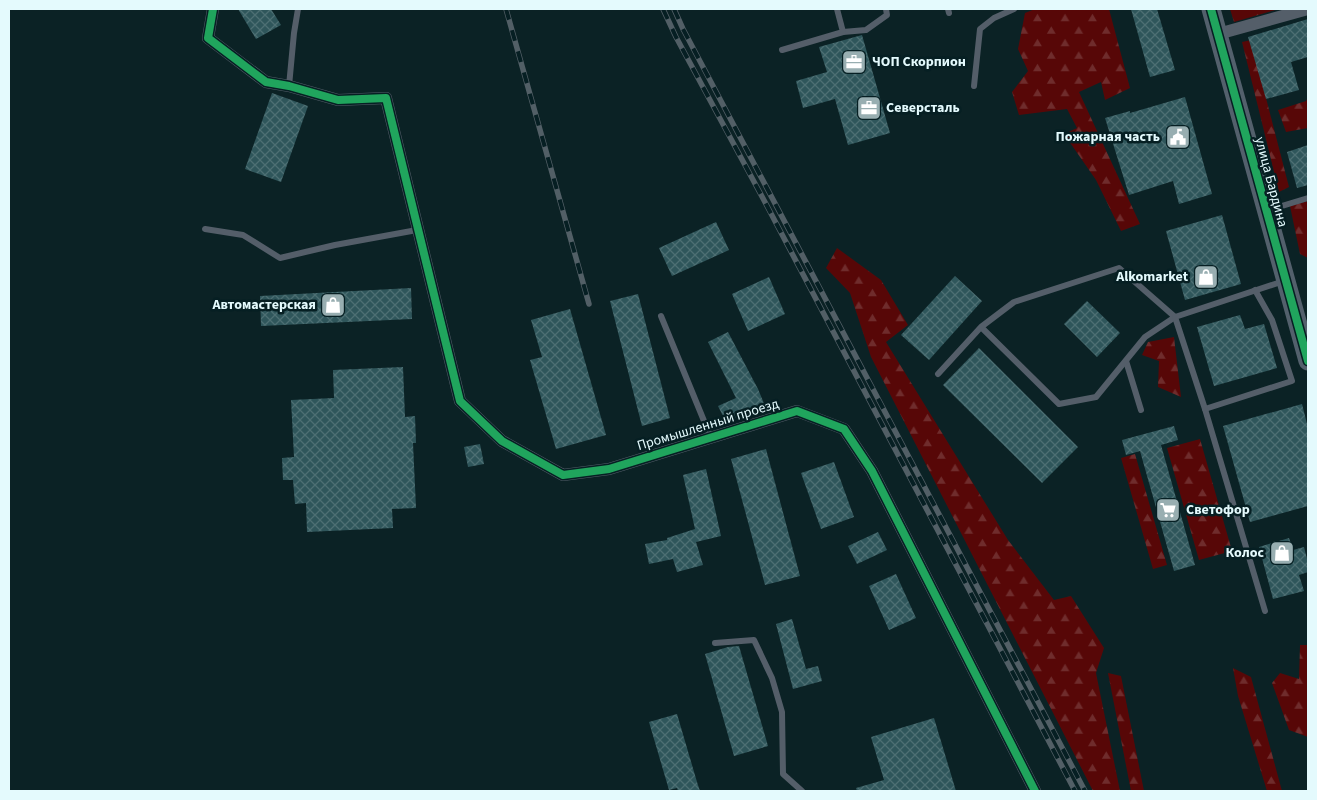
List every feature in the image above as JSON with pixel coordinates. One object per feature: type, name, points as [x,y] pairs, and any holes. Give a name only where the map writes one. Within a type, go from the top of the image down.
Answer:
[{"type":"street","points":[[213,9],[208,38],[266,82],[290,86]]},
{"type":"street","name":"улица Бардина","points":[[1211,9],[1307,354]]},
{"type":"street","points":[[1218,34],[1308,9]]},
{"type":"street","name":"Промышленный проезд","points":[[290,86],[338,100],[386,98],[460,402],[502,440],[563,475],[609,469],[797,411],[844,429],[872,471],[1035,791]]},
{"type":"lane","points":[[290,86],[294,32],[298,9]]},
{"type":"lane","points":[[837,9],[843,32]]},
{"type":"lane","points":[[782,50],[843,32],[866,30],[887,15],[886,9]]},
{"type":"lane","points":[[974,86],[980,29],[994,18],[1014,9]]},
{"type":"lane","points":[[1266,211],[1308,198]]},
{"type":"lane","points":[[205,229],[243,235],[280,258],[418,230]]},
{"type":"lane","points":[[938,374],[981,327],[1014,302],[1119,268],[1175,317],[1205,409],[1265,611]]},
{"type":"lane","points":[[981,327],[1059,404],[1096,397],[1145,337],[1175,317],[1285,280]]},
{"type":"lane","points":[[1205,409],[1292,381],[1272,320],[1255,290]]},
{"type":"lane","points":[[661,316],[711,438]]},
{"type":"lane","points":[[1126,361],[1141,410]]},
{"type":"lane","points":[[715,643],[754,640],[772,678],[782,712],[783,774],[802,791]]},
{"type":"green space","points":[[1035,9],[1109,9],[1130,88],[1105,100],[1101,82],[1079,92],[1140,224],[1121,231],[1096,180],[1064,134],[1077,128],[1067,109],[1019,115],[1012,92],[1028,71],[1018,49],[1025,13]]},
{"type":"green space","points":[[1230,9],[1279,9],[1234,22]]},
{"type":"green space","points":[[1251,40],[1289,187],[1279,192],[1242,42]]},
{"type":"green space","points":[[1308,97],[1308,128],[1286,132],[1278,110],[1306,101]]},
{"type":"green space","points":[[1308,201],[1308,258],[1300,254],[1290,206]]},
{"type":"green space","points":[[837,248],[881,280],[908,325],[886,342],[1008,540],[1054,600],[1071,596],[1104,648],[1096,673],[1120,791],[1093,791],[871,357],[850,293],[826,268]]},
{"type":"green space","points":[[1174,337],[1181,397],[1158,387],[1159,361],[1142,355],[1148,342]]},
{"type":"green space","points":[[1200,439],[1232,551],[1199,560],[1167,448]]},
{"type":"green space","points":[[1135,454],[1167,565],[1153,569],[1121,458]]},
{"type":"green space","points":[[1300,645],[1308,645],[1308,737],[1289,730],[1272,683],[1280,673],[1299,679]]},
{"type":"green space","points":[[1233,668],[1251,677],[1282,791],[1267,791],[1238,696]]},
{"type":"green space","points":[[1108,673],[1121,676],[1144,791],[1131,791]]},
{"type":"building","points":[[238,9],[271,9],[281,25],[256,39]]},
{"type":"building","points":[[1131,9],[1157,9],[1175,70],[1150,77]]},
{"type":"building","points":[[1308,19],[1308,57],[1291,62],[1299,90],[1266,99],[1248,37]]},
{"type":"building","points":[[862,35],[890,133],[848,145],[835,99],[803,108],[796,81],[827,72],[819,47]]},
{"type":"building","points":[[272,93],[308,106],[281,182],[245,169]]},
{"type":"building","points":[[1185,97],[1212,194],[1179,204],[1173,181],[1129,195],[1105,118],[1130,111],[1130,113]]},
{"type":"building","points":[[1308,145],[1308,185],[1297,188],[1287,152]]},
{"type":"building","points":[[1222,215],[1241,284],[1185,300],[1166,231]]},
{"type":"building","points":[[716,222],[729,250],[672,276],[659,248]]},
{"type":"building","points":[[955,276],[982,301],[929,360],[901,335]]},
{"type":"building","points":[[769,277],[785,314],[748,331],[732,294]]},
{"type":"building","points":[[411,288],[412,319],[261,326],[260,296]]},
{"type":"building","points":[[638,294],[670,418],[642,426],[610,301]]},
{"type":"building","points":[[1087,301],[1120,333],[1097,357],[1064,324]]},
{"type":"building","points":[[570,309],[606,435],[556,449],[530,360],[542,357],[531,320]]},
{"type":"building","points":[[1240,315],[1245,329],[1264,324],[1277,368],[1214,386],[1197,327]]},
{"type":"building","points":[[728,332],[765,406],[726,422],[718,406],[736,398],[708,342]]},
{"type":"building","points":[[979,348],[1078,447],[1042,483],[943,385]]},
{"type":"building","points":[[403,367],[405,417],[415,416],[416,443],[413,443],[416,508],[392,509],[393,528],[307,532],[306,503],[295,504],[293,480],[283,480],[282,458],[294,457],[291,400],[334,398],[333,370]]},
{"type":"building","points":[[1302,404],[1308,428],[1308,506],[1250,522],[1223,426]]},
{"type":"building","name":"Светофор","points":[[1174,426],[1178,440],[1161,445],[1195,565],[1174,571],[1140,451],[1126,455],[1122,440]]},
{"type":"building","points":[[480,444],[484,464],[468,467],[464,447]]},
{"type":"building","points":[[766,449],[800,576],[765,585],[731,459]]},
{"type":"building","points":[[834,462],[854,517],[821,529],[801,473]]},
{"type":"building","points":[[706,469],[721,536],[696,542],[703,565],[677,572],[673,559],[649,564],[645,544],[667,540],[667,538],[695,529],[683,475]]},
{"type":"building","points":[[878,532],[887,550],[857,564],[848,546]]},
{"type":"building","points":[[1289,538],[1293,550],[1304,547],[1308,572],[1299,575],[1304,591],[1273,599],[1259,547]]},
{"type":"building","points":[[896,574],[916,618],[889,630],[869,586]]},
{"type":"building","points":[[792,619],[806,669],[818,666],[822,681],[793,689],[776,624]]},
{"type":"building","points":[[739,646],[768,746],[734,756],[705,654],[728,647]]},
{"type":"building","points":[[677,714],[700,791],[678,791],[677,788],[669,790],[649,722]]},
{"type":"building","points":[[934,718],[956,791],[857,791],[856,788],[884,780],[871,737]]},
{"type":"railway","points":[[506,9],[589,304]]},
{"type":"railway","points":[[663,9],[676,37],[1075,791]]},
{"type":"railway","points":[[674,9],[1085,791]]},
{"type":"cycle path","points":[[213,9],[208,38],[266,82],[289,86],[338,100],[386,98],[460,401],[502,441],[563,475],[609,469],[797,411],[844,429],[872,471],[1035,791]]},
{"type":"cycle path","points":[[1211,9],[1308,361]]},
{"type":"place","name":"ЧОП Скорпион","points":[[854,62]]},
{"type":"place","name":"Северсталь","points":[[869,108]]},
{"type":"place","name":"Пожарная часть","points":[[1178,137]]},
{"type":"place","name":"Alkomarket","points":[[1206,277]]},
{"type":"place","name":"Автомастерская","points":[[333,305]]},
{"type":"place","name":"Светофор","points":[[1168,510]]},
{"type":"place","name":"Колос","points":[[1282,553]]}]
